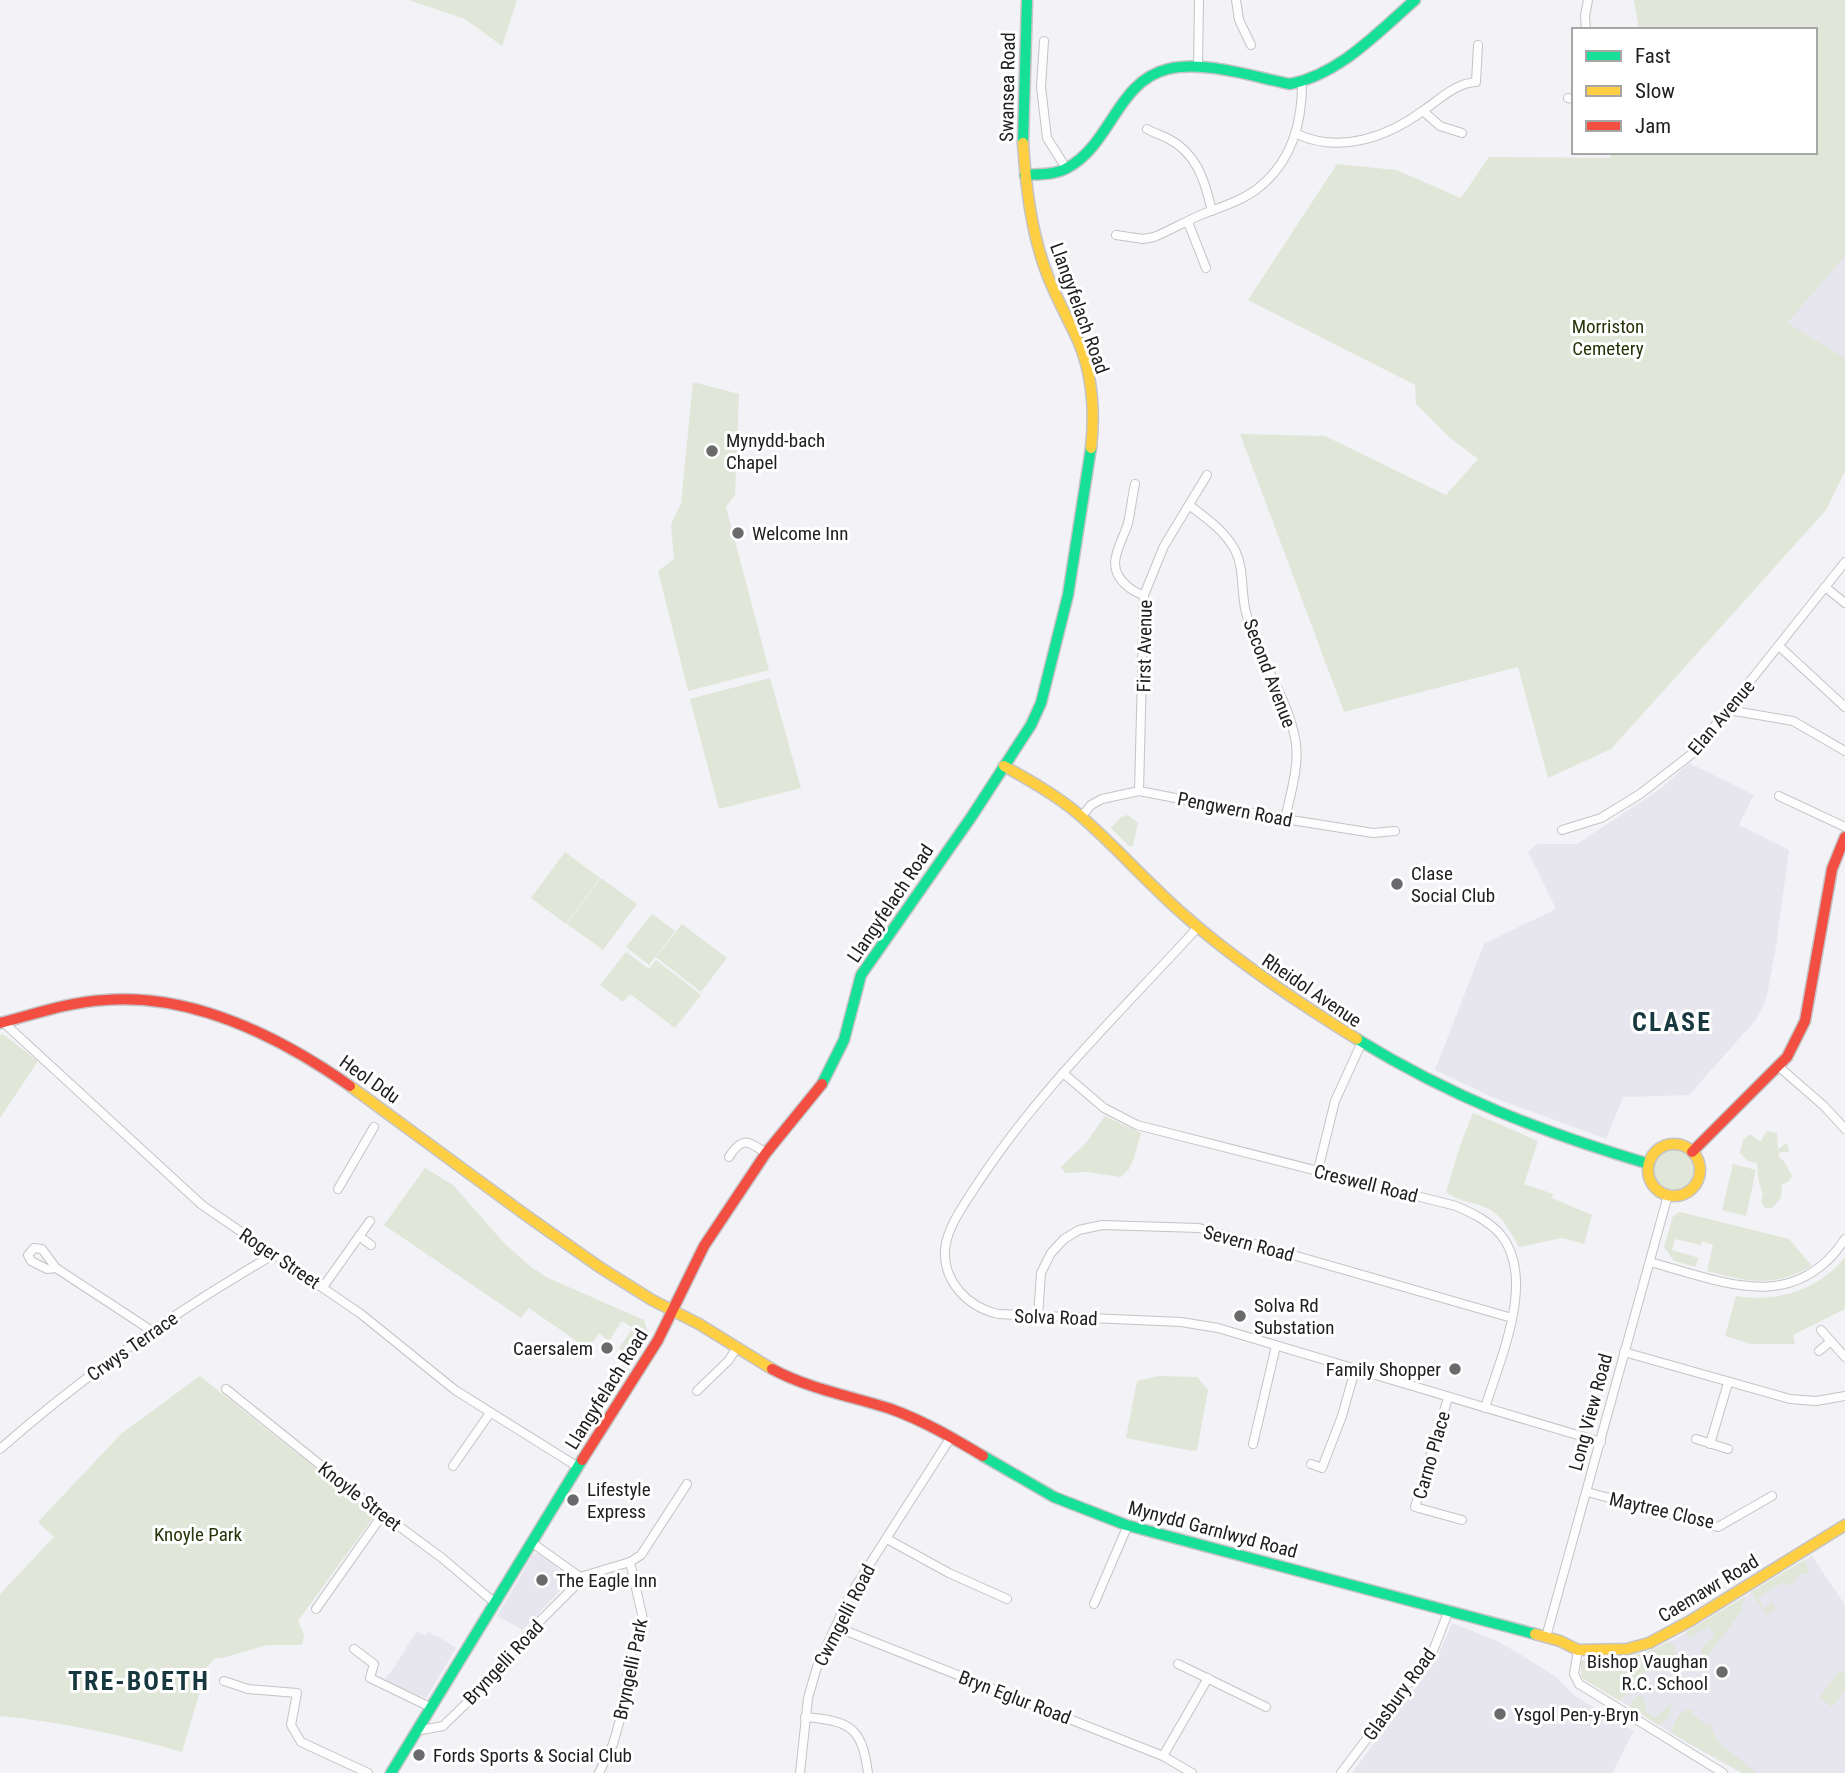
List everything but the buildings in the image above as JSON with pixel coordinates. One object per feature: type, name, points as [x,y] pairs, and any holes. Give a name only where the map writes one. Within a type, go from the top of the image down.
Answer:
[{"type":"street","name":"Swansea Road","points":[[1025,175],[1021,128],[1027,0]]},
{"type":"street","points":[[1198,68],[1199,0]]},
{"type":"street","points":[[1236,0],[1239,20],[1251,46]]},
{"type":"street","points":[[1025,175],[1052,173],[1066,168],[1092,149],[1128,94],[1147,77],[1169,69],[1198,68],[1303,84],[1335,66],[1415,0]]},
{"type":"street","points":[[1586,28],[1588,0]]},
{"type":"street","points":[[1044,41],[1041,87],[1047,138],[1066,168]]},
{"type":"street","points":[[1297,134],[1313,141],[1329,143],[1366,139],[1393,129],[1457,88],[1476,82],[1478,45]]},
{"type":"street","points":[[1116,235],[1143,239],[1176,229],[1256,190],[1274,174],[1297,134],[1301,119],[1303,84]]},
{"type":"street","points":[[1423,111],[1440,125],[1462,133]]},
{"type":"street","points":[[1147,130],[1168,138],[1194,160],[1203,175],[1212,211]]},
{"type":"street","name":"Llangyfelach Road","points":[[391,1773],[658,1340],[704,1246],[766,1153],[819,1091],[844,1040],[861,975],[972,816],[1031,725],[1048,681],[1077,551],[1093,430],[1088,370],[1071,325],[1046,273],[1034,231],[1025,175]]},
{"type":"street","points":[[1188,222],[1206,268]]},
{"type":"street","name":"First Avenue","points":[[1139,791],[1144,595],[1164,546],[1207,475]]},
{"type":"street","points":[[1135,484],[1128,522],[1114,560],[1120,579],[1128,587],[1144,595]]},
{"type":"street","name":"Second Avenue","points":[[1188,505],[1213,523],[1235,550],[1241,565],[1245,606],[1250,625],[1288,710],[1296,747],[1285,819]]},
{"type":"street","name":"Elan Avenue","points":[[1562,830],[1601,818],[1640,794],[1693,752],[1845,562]]},
{"type":"street","points":[[1825,587],[1845,603]]},
{"type":"street","points":[[1779,646],[1845,707]]},
{"type":"street","points":[[1728,710],[1793,721],[1845,751]]},
{"type":"street","name":"Rheidol Avenue","points":[[1004,766],[1082,816],[1176,909],[1198,927],[1273,986],[1361,1044],[1480,1105],[1534,1127],[1649,1164]]},
{"type":"street","name":"Pengwern Road","points":[[1082,816],[1091,805],[1102,799],[1139,791],[1373,833],[1395,831]]},
{"type":"street","points":[[1780,796],[1845,828]]},
{"type":"street","points":[[1692,1152],[1787,1057],[1805,1021],[1832,869],[1845,837]]},
{"type":"street","name":"Solva Road","points":[[1198,927],[1030,1109],[994,1157],[956,1219],[945,1248],[948,1272],[960,1293],[978,1307],[998,1314],[1181,1321],[1218,1328],[1601,1442]]},
{"type":"street","name":"Heol Ddu","points":[[1,1023],[94,1001],[118,999],[155,1003],[202,1013],[261,1034],[329,1070],[497,1195],[626,1284],[672,1312]]},
{"type":"street","name":"Roger Street","points":[[1,1023],[202,1205],[361,1314],[456,1390],[578,1467]]},
{"type":"street","points":[[1318,1170],[1335,1101],[1361,1044]]},
{"type":"street","points":[[1778,1066],[1824,1106],[1845,1129]]},
{"type":"street","name":"Creswell Road","points":[[1063,1073],[1104,1108],[1137,1125],[1455,1206],[1481,1217],[1502,1236],[1517,1276],[1512,1318],[1485,1408]]},
{"type":"street","points":[[338,1189],[374,1127]]},
{"type":"street","points":[[729,1157],[735,1147],[745,1142],[766,1153]]},
{"type":"street","points":[[1668,1145],[1680,1145],[1692,1152],[1699,1161],[1699,1179],[1685,1194],[1668,1195],[1653,1186],[1649,1176],[1649,1164],[1658,1150],[1668,1145]]},
{"type":"street","name":"Long View Road","points":[[1546,1637],[1668,1195]]},
{"type":"street","points":[[323,1287],[370,1221]]},
{"type":"street","name":"Severn Road","points":[[1038,1316],[1041,1273],[1051,1253],[1064,1239],[1079,1230],[1102,1225],[1199,1228],[1512,1318]]},
{"type":"street","points":[[359,1236],[371,1245]]},
{"type":"street","points":[[1650,1262],[1735,1285],[1775,1287],[1807,1276],[1829,1259],[1845,1239]]},
{"type":"street","name":"Crwys Terrace","points":[[0,1449],[56,1400],[152,1331],[219,1286],[273,1255]]},
{"type":"street","points":[[55,1268],[152,1331]]},
{"type":"street","name":"Mynydd Garnlwyd Road","points":[[672,1312],[694,1321],[778,1372],[905,1414],[1082,1510],[1128,1525],[1546,1637],[1578,1650]]},
{"type":"street","points":[[1821,1330],[1845,1357]]},
{"type":"street","points":[[1819,1351],[1831,1341]]},
{"type":"street","points":[[1253,1444],[1276,1346]]},
{"type":"street","points":[[697,1391],[729,1360],[737,1347]]},
{"type":"street","points":[[1625,1352],[1790,1399],[1816,1401],[1845,1396]]},
{"type":"street","points":[[1311,1464],[1322,1468],[1342,1416],[1355,1370]]},
{"type":"street","points":[[1710,1444],[1728,1383]]},
{"type":"street","name":"Knoyle Street","points":[[226,1389],[442,1558],[495,1603]]},
{"type":"street","name":"Carno Place","points":[[1448,1398],[1415,1507],[1462,1520]]},
{"type":"street","points":[[453,1466],[490,1413]]},
{"type":"street","name":"Cwmgelli Road","points":[[800,1773],[808,1698],[817,1667],[850,1595],[951,1437]]},
{"type":"street","points":[[1696,1439],[1728,1449]]},
{"type":"street","points":[[531,1542],[580,1577],[630,1562],[641,1555],[687,1485]]},
{"type":"street","name":"Maytree Close","points":[[1587,1492],[1718,1527],[1772,1496]]},
{"type":"street","points":[[316,1609],[383,1514]]},
{"type":"street","points":[[1094,1604],[1128,1525]]},
{"type":"street","name":"Caemawr Road","points":[[1578,1650],[1627,1649],[1649,1643],[1845,1525]]},
{"type":"street","points":[[887,1539],[949,1573],[1007,1599]]},
{"type":"street","name":"Bryngelli Park","points":[[599,1773],[613,1744],[621,1716],[630,1660],[643,1619],[630,1562]]},
{"type":"street","name":"Bryngelli Road","points":[[416,1731],[443,1726],[484,1686],[580,1577]]},
{"type":"street","name":"Glasbury Road","points":[[1341,1773],[1433,1651],[1449,1611]]},
{"type":"street","name":"Bryn Eglur Road","points":[[836,1627],[1163,1756],[1192,1773]]},
{"type":"street","points":[[354,1649],[374,1664],[370,1678],[430,1707]]},
{"type":"street","points":[[1578,1650],[1574,1674],[1579,1684],[1588,1692],[1723,1773]]},
{"type":"street","points":[[1178,1664],[1266,1707]]},
{"type":"street","points":[[1163,1756],[1208,1678]]},
{"type":"street","points":[[224,1681],[248,1689],[298,1693],[291,1725],[301,1742],[369,1773]]},
{"type":"street","points":[[805,1717],[833,1720],[846,1725],[857,1734],[865,1749],[868,1773]]},
{"type":"shaded area","points":[[1845,256],[1845,358],[1786,323]]},
{"type":"shaded area","points":[[1689,763],[1754,795],[1739,825],[1789,850],[1766,1000],[1755,1021],[1689,1095],[1623,1097],[1606,1139],[1492,1097],[1435,1070],[1484,944],[1556,909],[1528,852],[1537,844],[1577,844],[1660,789]]},
{"type":"shaded area","points":[[537,1553],[554,1564],[569,1581],[523,1630],[497,1616],[532,1556]]},
{"type":"shaded area","name":"Bishop Vaughan R.C. School","points":[[1812,1556],[1845,1605],[1845,1773],[1742,1773],[1682,1740],[1605,1691],[1642,1654],[1675,1639]]},
{"type":"shaded area","name":"Ysgol Pen-y-Bryn","points":[[1452,1623],[1497,1641],[1518,1653],[1556,1677],[1575,1696],[1634,1731],[1612,1773],[1352,1773],[1437,1658]]},
{"type":"shaded area","points":[[417,1631],[425,1636],[428,1632],[435,1635],[456,1648],[426,1698],[383,1681]]},
{"type":"green space","points":[[409,0],[517,0],[502,46],[465,19]]},
{"type":"green space","name":"Morriston Cemetery","points":[[1634,0],[1845,0],[1845,256],[1787,323],[1845,358],[1845,471],[1826,510],[1611,749],[1548,778],[1518,667],[1344,712],[1240,434],[1325,436],[1446,495],[1478,459],[1449,437],[1416,404],[1415,385],[1248,300],[1337,164],[1396,170],[1461,198],[1489,157],[1610,158],[1611,154],[1817,154],[1817,28],[1639,28]]},
{"type":"green space","points":[[693,382],[739,394],[735,495],[726,507],[769,670],[688,691],[658,571],[674,559],[671,524],[681,504]]},
{"type":"green space","points":[[770,678],[801,788],[719,809],[690,699]]},
{"type":"green space","points":[[1128,815],[1138,823],[1133,846],[1129,846],[1111,828],[1121,817]]},
{"type":"green space","points":[[565,852],[600,878],[566,924],[531,898]]},
{"type":"green space","points":[[601,878],[637,904],[603,950],[567,924]]},
{"type":"green space","points":[[652,914],[675,931],[649,965],[626,947]]},
{"type":"green space","points":[[682,924],[727,958],[701,992],[656,957]]},
{"type":"green space","points":[[626,952],[649,969],[656,960],[701,995],[675,1028],[630,994],[623,1002],[600,985]]},
{"type":"green space","points":[[3,1034],[38,1061],[0,1118],[0,1035]]},
{"type":"green space","points":[[1473,1113],[1538,1141],[1524,1184],[1553,1194],[1552,1198],[1592,1215],[1584,1244],[1562,1238],[1519,1247],[1506,1225],[1492,1211],[1446,1192]]},
{"type":"green space","points":[[1105,1116],[1141,1133],[1129,1169],[1121,1177],[1087,1172],[1065,1173],[1061,1167],[1086,1143]]},
{"type":"green space","points":[[1767,1131],[1777,1133],[1778,1149],[1788,1145],[1789,1152],[1780,1152],[1778,1157],[1784,1161],[1792,1176],[1788,1182],[1782,1184],[1781,1198],[1772,1208],[1765,1208],[1761,1202],[1763,1194],[1757,1163],[1748,1161],[1740,1153],[1743,1140],[1750,1134],[1760,1142]]},
{"type":"green space","points":[[1675,1149],[1690,1155],[1696,1170],[1690,1185],[1675,1191],[1660,1185],[1654,1170],[1660,1155]]},
{"type":"green space","points":[[1733,1164],[1756,1170],[1746,1216],[1722,1210]]},
{"type":"green space","points":[[425,1168],[453,1185],[504,1243],[531,1267],[548,1278],[644,1320],[648,1333],[626,1375],[618,1371],[629,1355],[619,1348],[633,1328],[622,1321],[609,1341],[599,1333],[588,1349],[529,1308],[521,1318],[384,1225]]},
{"type":"green space","points":[[1680,1212],[1789,1239],[1812,1266],[1785,1278],[1760,1281],[1736,1278],[1707,1271],[1713,1245],[1702,1241],[1701,1245],[1675,1239],[1672,1250],[1699,1258],[1695,1267],[1674,1261],[1664,1247],[1673,1216]]},
{"type":"green space","points":[[1845,1257],[1845,1309],[1793,1335],[1795,1344],[1751,1344],[1725,1336],[1736,1296],[1767,1298],[1796,1292],[1823,1278]]},
{"type":"green space","name":"Knoyle Park","points":[[200,1376],[375,1515],[298,1621],[304,1635],[302,1645],[267,1645],[215,1658],[207,1667],[182,1752],[92,1730],[0,1716],[0,1594],[54,1537],[38,1522],[122,1433]]},
{"type":"green space","points":[[1159,1376],[1197,1377],[1208,1390],[1197,1450],[1126,1438],[1137,1381]]},
{"type":"green space","points":[[1804,1560],[1809,1568],[1808,1574],[1800,1574],[1790,1586],[1783,1582],[1758,1598],[1764,1608],[1773,1602],[1774,1611],[1766,1615],[1751,1592]]},
{"type":"green space","points":[[1744,1597],[1746,1600],[1741,1607],[1743,1609],[1706,1658],[1700,1650],[1715,1635],[1708,1626],[1690,1638],[1686,1632]]},
{"type":"green space","points":[[1669,1642],[1675,1647],[1676,1655],[1643,1674],[1620,1701],[1582,1678],[1580,1663],[1588,1655],[1642,1654]]},
{"type":"green space","points":[[1840,1670],[1845,1674],[1845,1690],[1832,1707],[1819,1698]]},
{"type":"green space","points":[[1639,1695],[1643,1697],[1647,1712],[1654,1718],[1673,1702],[1667,1720],[1658,1725],[1629,1706]]},
{"type":"green space","points":[[1689,1709],[1707,1725],[1709,1722],[1718,1742],[1757,1773],[1742,1773],[1670,1732],[1680,1713]]},
{"type":"traffic: fast","points":[[1023,143],[1027,0]]},
{"type":"traffic: fast","points":[[1025,175],[1057,172],[1082,158],[1125,100],[1137,86],[1151,76],[1168,69],[1197,67],[1229,70],[1290,84],[1308,79],[1357,50],[1415,0]]},
{"type":"traffic: fast","points":[[822,1084],[844,1040],[861,975],[972,816],[1031,725],[1041,703],[1068,595],[1091,448]]},
{"type":"traffic: fast","points":[[1357,1039],[1428,1079],[1499,1112],[1649,1164]]},
{"type":"traffic: fast","points":[[983,1456],[1054,1497],[1126,1525],[1535,1634]]},
{"type":"traffic: fast","points":[[391,1773],[582,1460]]},
{"type":"traffic: slow","points":[[1023,143],[1030,209],[1041,258],[1079,343],[1090,382],[1093,408],[1091,448]]},
{"type":"traffic: slow","points":[[1004,766],[1076,812],[1170,902],[1225,949],[1290,996],[1357,1039]]},
{"type":"traffic: slow","points":[[350,1086],[601,1268],[772,1369]]},
{"type":"traffic: slow","points":[[1674,1144],[1684,1146],[1692,1152],[1698,1160],[1700,1170],[1698,1180],[1692,1188],[1684,1194],[1674,1196],[1664,1194],[1656,1188],[1650,1180],[1648,1170],[1650,1160],[1656,1152],[1664,1146],[1674,1144]]},
{"type":"traffic: slow","points":[[1535,1634],[1560,1641],[1578,1650],[1627,1649],[1649,1643],[1690,1621],[1845,1525]]},
{"type":"traffic: jam","points":[[1692,1152],[1787,1057],[1805,1021],[1832,869],[1845,837]]},
{"type":"traffic: jam","points":[[0,1023],[92,1001],[138,1000],[171,1004],[203,1011],[265,1035],[350,1086]]},
{"type":"traffic: jam","points":[[582,1460],[658,1340],[704,1246],[766,1153],[822,1084]]},
{"type":"traffic: jam","points":[[772,1369],[815,1387],[903,1414],[938,1430],[983,1456]]},
{"type":"place","name":"Mynydd-bach Chapel","points":[[712,451]]},
{"type":"place","name":"Welcome Inn","points":[[738,533]]},
{"type":"place","name":"Clase Social Club","points":[[1397,884]]},
{"type":"place","name":"Solva Rd Substation","points":[[1240,1316]]},
{"type":"place","name":"Caersalem","points":[[607,1348]]},
{"type":"place","name":"Family Shopper","points":[[1455,1369]]},
{"type":"place","name":"Lifestyle Express","points":[[573,1500]]},
{"type":"place","name":"The Eagle Inn","points":[[542,1580]]},
{"type":"place","name":"Bishop Vaughan R.C. School","points":[[1722,1672]]},
{"type":"place","name":"Ysgol Pen-y-Bryn","points":[[1500,1714]]},
{"type":"place","name":"Fords Sports & Social Club","points":[[419,1755]]},
{"type":"district","name":"CLASE","points":[[1672,1022]]},
{"type":"district","name":"TRE-BOETH","points":[[139,1681]]}]
